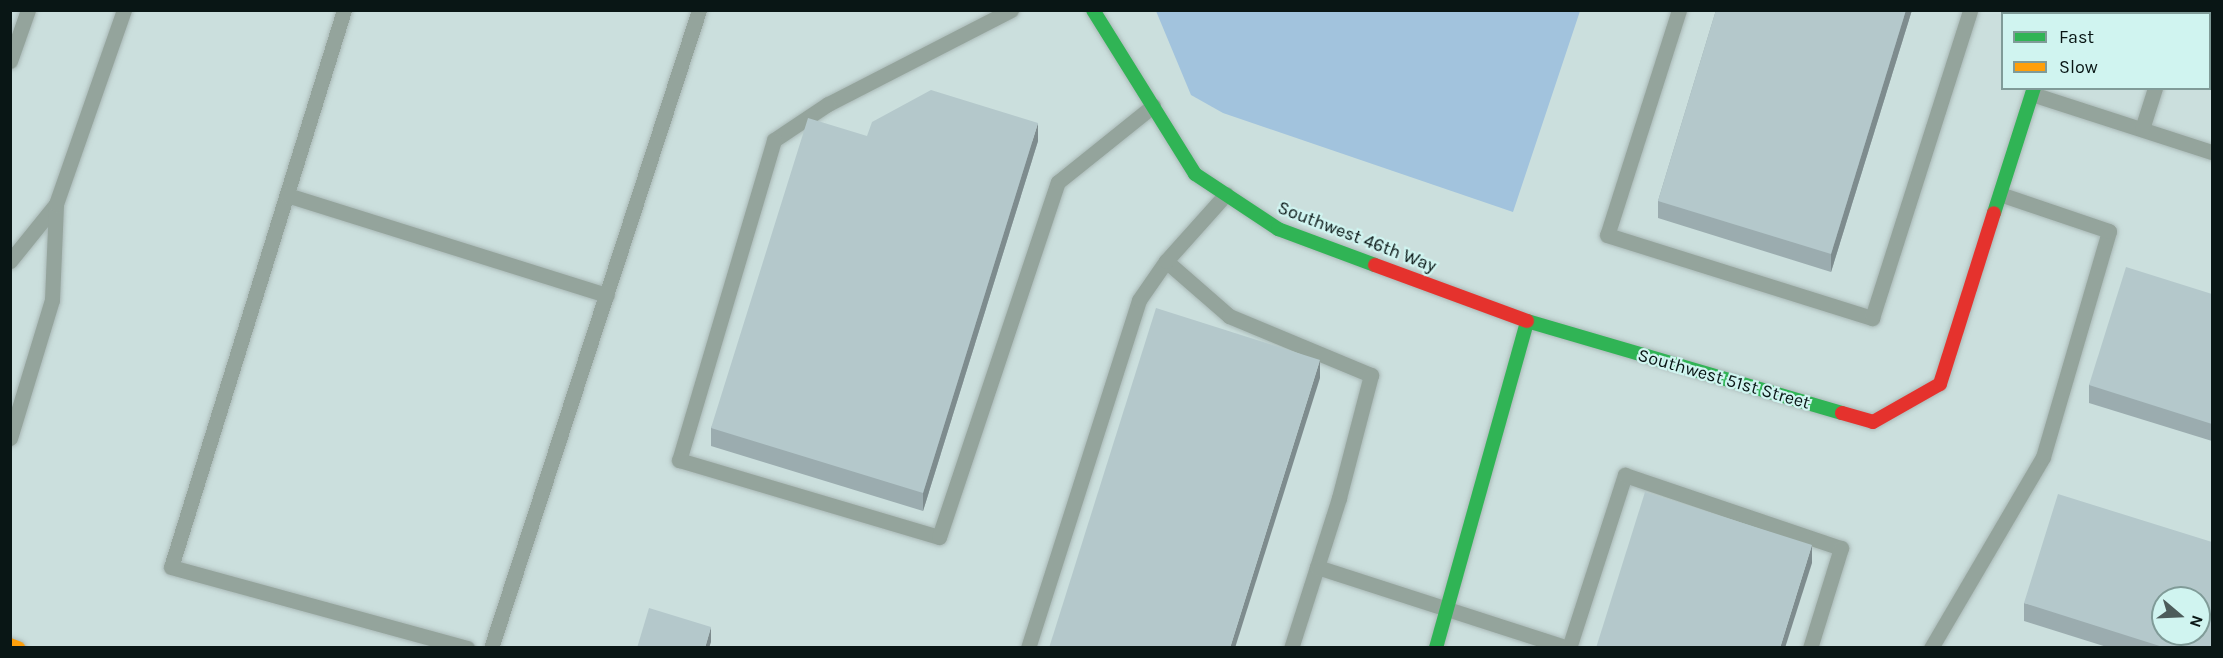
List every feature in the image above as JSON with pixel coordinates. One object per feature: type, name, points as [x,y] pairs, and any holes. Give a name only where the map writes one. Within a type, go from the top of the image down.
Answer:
[{"type":"street","name":"Southwest 46th Way","points":[[1093,10],[1195,174],[1278,229],[1527,321]]},
{"type":"street","name":"Southwest 51st Street","points":[[1527,321],[1873,422],[1940,384],[2033,91]]},
{"type":"street","points":[[1436,648],[1527,321]]},
{"type":"street","points":[[10,645],[18,648]]},
{"type":"lane","points":[[10,61],[27,10]]},
{"type":"lane","points":[[10,438],[52,300],[56,204],[124,10]]},
{"type":"lane","points":[[344,10],[171,567],[467,648]]},
{"type":"lane","points":[[491,648],[699,10]]},
{"type":"lane","points":[[1011,10],[828,104],[774,140],[679,460],[939,537],[1058,182],[1153,106]]},
{"type":"lane","points":[[1679,10],[1607,235],[1872,318],[1970,10]]},
{"type":"lane","points":[[2142,129],[2154,90]]},
{"type":"lane","points":[[2033,91],[2212,152]]},
{"type":"lane","points":[[1028,648],[1139,300],[1166,261],[1226,194]]},
{"type":"lane","points":[[1931,648],[2043,457],[2109,231],[2000,194]]},
{"type":"lane","points":[[287,195],[607,295]]},
{"type":"lane","points":[[10,261],[56,204]]},
{"type":"lane","points":[[1166,261],[1229,316],[1371,375],[1292,648]]},
{"type":"lane","points":[[1317,567],[1568,648],[1625,475],[1841,548],[1810,648]]},
{"type":"water","points":[[1156,11],[1580,11],[1513,212],[1223,113],[1191,95]]},
{"type":"building","points":[[1716,10],[1906,10],[1831,254],[1658,201]]},
{"type":"building","points":[[931,90],[1038,123],[923,493],[711,428],[808,118],[867,136],[872,122]]},
{"type":"building","points":[[2126,267],[2212,294],[2212,424],[2089,385]]},
{"type":"building","points":[[1156,308],[1320,360],[1230,648],[1049,648]]},
{"type":"building","points":[[1645,492],[1812,545],[1780,648],[1596,648]]},
{"type":"building","points":[[2058,494],[2212,542],[2212,648],[2160,646],[2211,646],[2211,586],[2151,586],[2151,643],[2024,603]]},
{"type":"building","points":[[649,608],[711,627],[705,648],[637,648]]},
{"type":"traffic: fast","points":[[1093,10],[1195,174],[1278,229],[1375,265]]},
{"type":"traffic: fast","points":[[1994,213],[2033,90]]},
{"type":"traffic: fast","points":[[1436,648],[1527,321],[1842,413]]},
{"type":"traffic: slow","points":[[10,645],[18,648]]},
{"type":"traffic: jam","points":[[1842,413],[1873,422],[1940,384],[1994,213]]},
{"type":"traffic: jam","points":[[1375,265],[1527,321]]}]
